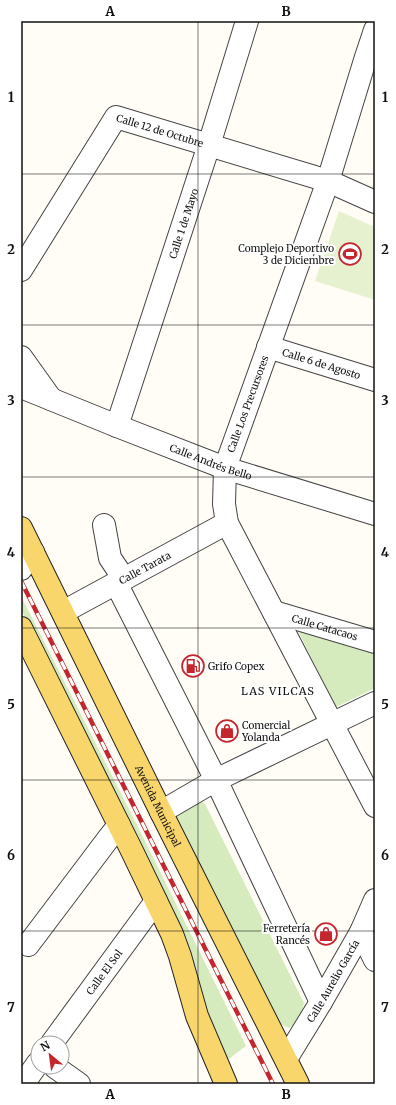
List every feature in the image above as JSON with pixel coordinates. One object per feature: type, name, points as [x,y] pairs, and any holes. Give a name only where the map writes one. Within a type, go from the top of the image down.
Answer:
[{"type":"main road","name":"Avenida Municipal","points":[[21,528],[27,561],[63,612],[161,812],[298,1084]]},
{"type":"main road","points":[[21,628],[172,934],[180,956],[197,1016],[226,1084]]},
{"type":"street","name":"Calle 1 de Mayo","points":[[117,426],[209,145],[247,21]]},
{"type":"street","name":"Calle Los Precursores","points":[[375,30],[370,59],[225,468],[224,504],[227,523],[375,806]]},
{"type":"street","name":"Calle 12 de Octubre","points":[[21,270],[116,117],[328,181],[375,202]]},
{"type":"street","name":"Calle 6 de Agosto","points":[[268,347],[375,380]]},
{"type":"street","points":[[21,357],[51,399]]},
{"type":"street","name":"Calle Andrés Bello","points":[[21,387],[225,468],[375,514]]},
{"type":"street","name":"Calle Tarata","points":[[63,612],[227,523]]},
{"type":"street","points":[[104,525],[110,558],[120,581],[216,780],[320,1002]]},
{"type":"street","name":"Calle Catacaos","points":[[274,612],[375,642]]},
{"type":"street","points":[[161,812],[216,780],[375,703]]},
{"type":"street","points":[[28,945],[119,825]]},
{"type":"street","name":"Calle Aurelio García","points":[[286,1059],[360,932],[375,900]]},
{"type":"street","name":"Calle El Sol","points":[[58,1035],[156,901]]},
{"type":"street","points":[[360,932],[375,960]]},
{"type":"street","points":[[23,1084],[30,1074]]},
{"type":"street","points":[[66,1075],[79,1084]]},
{"type":"green space","name":"Complejo Deportivo 3 de Diciembre","points":[[339,211],[375,227],[375,300],[315,281]]},
{"type":"green space","points":[[22,598],[136,823],[246,1046],[226,1061],[209,1021],[196,967],[21,609]]},
{"type":"green space","points":[[296,627],[375,652],[375,688],[336,707]]},
{"type":"green space","points":[[200,800],[205,804],[304,1003],[300,1020],[289,1028],[280,1024],[177,821],[176,815]]},
{"type":"railway","points":[[21,581],[273,1084]]},
{"type":"place","name":"Complejo Deportivo 3 de Diciembre","points":[[350,254]]},
{"type":"place","name":"Grifo Copex","points":[[193,666]]},
{"type":"place","name":"Comercial Yolanda","points":[[227,731]]},
{"type":"place","name":"Ferretería Rancés","points":[[326,934]]},
{"type":"district","name":"LAS VILCAS","points":[[278,691]]}]
